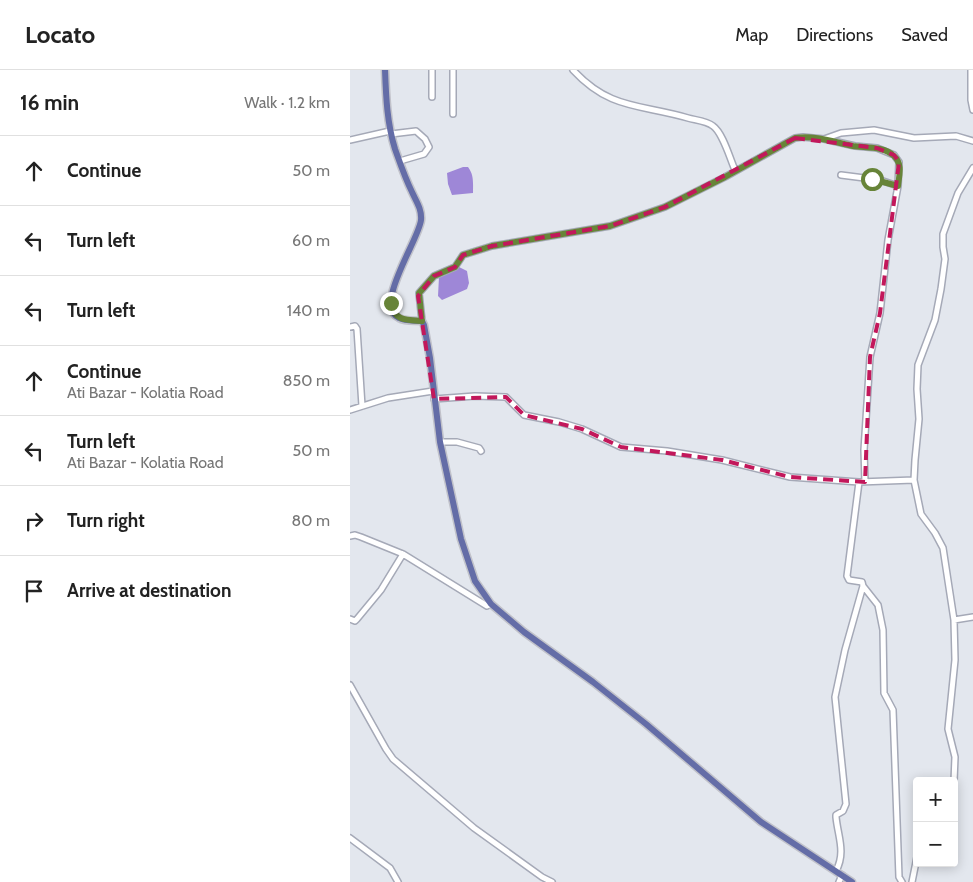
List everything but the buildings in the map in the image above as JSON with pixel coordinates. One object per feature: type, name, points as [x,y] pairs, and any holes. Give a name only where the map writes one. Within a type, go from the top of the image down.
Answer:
[{"type":"main road","points":[[385,70],[390,132],[420,209],[421,218],[419,228],[397,276],[392,294],[392,309],[398,318],[422,321],[424,324],[440,442],[461,538],[475,581],[491,604],[524,632],[593,682],[646,724],[761,822],[852,882]]},
{"type":"street","points":[[432,70],[432,97]]},
{"type":"street","points":[[453,70],[453,114]]},
{"type":"street","points":[[573,70],[582,79],[609,98],[643,108],[662,110],[713,125],[719,133],[735,170]]},
{"type":"street","points":[[971,70],[973,110]]},
{"type":"street","points":[[824,139],[841,132],[874,130],[914,138],[956,136],[973,141]]},
{"type":"street","points":[[350,140],[390,132],[416,131],[425,139],[428,147],[424,154],[400,161]]},
{"type":"street","points":[[422,321],[419,293],[434,276],[455,267],[463,255],[492,246],[610,226],[665,207],[795,138],[824,139],[855,146],[877,148],[894,155],[899,162],[898,186],[888,240],[880,313],[870,357],[862,482],[846,576],[849,580],[862,582],[878,605],[883,630],[884,693],[893,710],[899,877],[902,882]]},
{"type":"street","points":[[954,777],[954,757],[948,729],[956,660],[954,620],[943,548],[921,514],[914,480],[919,420],[918,364],[934,320],[939,297],[945,259],[943,247],[944,231],[958,193],[973,168]]},
{"type":"street","points":[[840,175],[880,180],[898,186]]},
{"type":"street","points":[[350,327],[355,326],[356,329],[362,406]]},
{"type":"street","points":[[350,410],[388,398],[434,395],[506,397],[524,415],[582,429],[621,448],[667,451],[722,460],[790,477],[862,482],[914,480]]},
{"type":"street","points":[[440,442],[456,442],[479,448],[481,451]]},
{"type":"street","points":[[350,536],[361,537],[403,554],[487,606],[491,604]]},
{"type":"street","points":[[350,619],[354,621],[357,619],[381,590],[403,554]]},
{"type":"street","points":[[836,871],[841,861],[841,848],[836,817],[843,812],[846,804],[835,697],[845,650],[863,586]]},
{"type":"street","points":[[954,620],[973,617]]},
{"type":"street","points":[[350,685],[393,758],[474,828],[542,877],[552,882]]},
{"type":"street","points":[[350,838],[390,868],[398,882]]},
{"type":"street","points":[[912,882],[915,867]]},
{"type":"street","points":[[839,882],[842,875]]},
{"type":"highlighted area","points":[[795,138],[877,148],[894,155],[899,162],[880,313],[870,357],[865,482],[790,477],[722,460],[621,447],[582,429],[524,415],[506,397],[434,399],[418,296],[434,276],[455,267],[463,255],[492,246],[610,226],[665,207]]},
{"type":"shaded area","points":[[468,167],[471,173],[473,193],[452,195],[447,173]]},
{"type":"shaded area","points":[[459,267],[467,271],[469,283],[467,289],[442,300],[438,296],[439,277]]},
{"type":"route","points":[[391,303],[392,309],[398,318],[422,321],[419,293],[434,276],[455,267],[463,255],[492,246],[610,226],[665,207],[725,177],[795,138],[824,139],[855,146],[877,148],[894,155],[899,162],[898,186],[872,179]]}]
